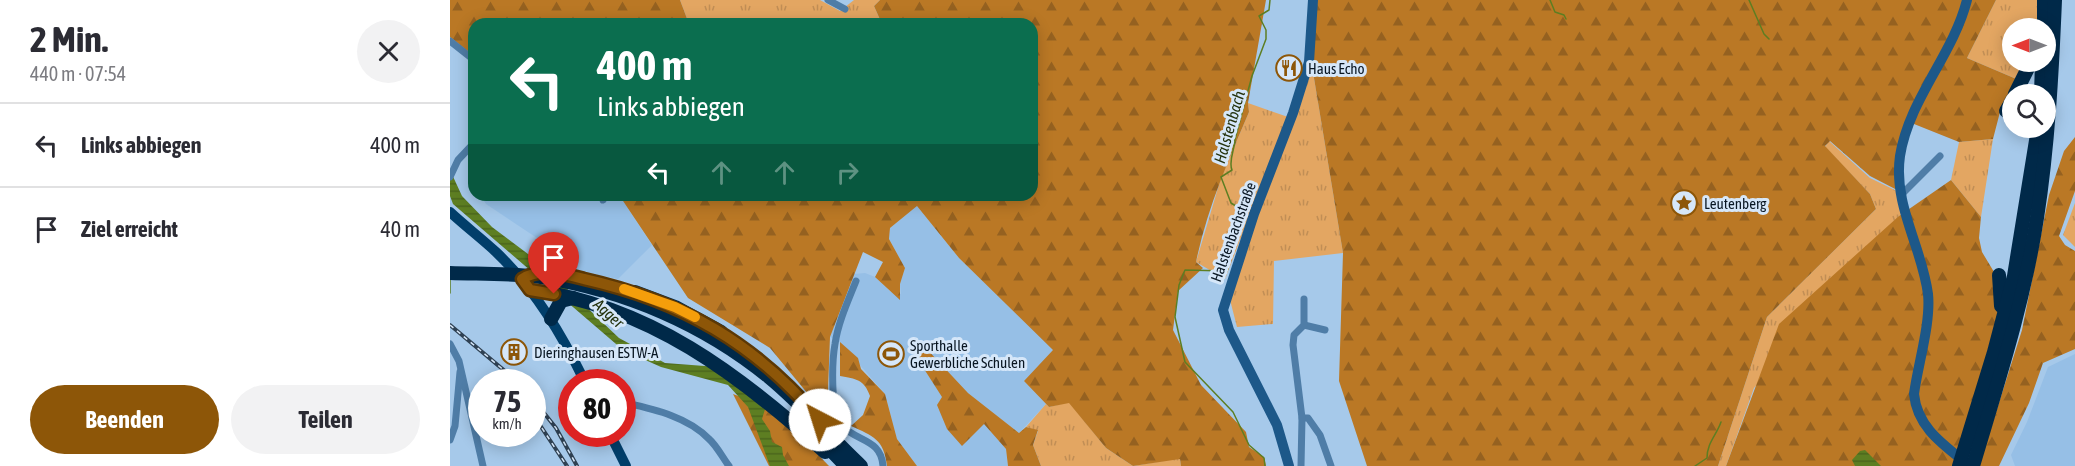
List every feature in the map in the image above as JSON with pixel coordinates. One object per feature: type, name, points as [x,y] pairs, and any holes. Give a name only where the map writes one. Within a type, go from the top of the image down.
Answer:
[{"type":"highway","points":[[2043,18],[2044,0]]},
{"type":"highway","points":[[1971,466],[2010,340],[2036,220],[2050,120],[2055,0]]},
{"type":"highway","points":[[1959,466],[1994,352],[2014,276],[2036,138]]},
{"type":"highway","points":[[508,265],[530,277],[557,298],[575,298],[661,329],[726,369],[834,460],[846,466]]},
{"type":"highway","points":[[450,273],[539,277],[610,293],[671,316],[706,334],[767,382],[861,466]]},
{"type":"highway","points":[[1994,352],[1991,348],[2002,300],[1999,276]]},
{"type":"highway","points":[[530,277],[608,284],[649,297],[695,317],[746,348],[782,377],[820,420],[825,432]]},
{"type":"highway","points":[[450,282],[538,285],[624,306],[665,322],[710,345],[767,382],[846,466]]},
{"type":"highway","points":[[551,319],[557,298]]},
{"type":"main road","name":"Halstenbachstraße","points":[[1289,466],[1277,425],[1229,330],[1223,310],[1254,214],[1310,62],[1313,0]]},
{"type":"main road","points":[[1967,0],[1952,43],[1908,130],[1900,155],[1904,215],[1928,294],[1928,309],[1914,394],[1915,408],[1922,423],[1943,444],[1971,466]]},
{"type":"main road","points":[[450,212],[508,265]]},
{"type":"main road","points":[[530,277],[578,369]]},
{"type":"main road","points":[[616,447],[626,466]]},
{"type":"street","points":[[828,0],[844,9]]},
{"type":"street","points":[[450,41],[468,55]]},
{"type":"street","points":[[450,177],[456,163],[468,150]]},
{"type":"street","points":[[1901,195],[1940,156]]},
{"type":"street","points":[[856,281],[835,344],[835,410],[843,427],[873,443],[882,458],[883,466]]},
{"type":"street","points":[[1301,466],[1302,418],[1293,345],[1294,335],[1304,325],[1304,299]]},
{"type":"street","points":[[1304,325],[1325,330]]},
{"type":"street","points":[[450,344],[457,353],[483,466]]},
{"type":"street","points":[[450,440],[455,426],[461,369]]},
{"type":"street","points":[[636,405],[659,411],[688,424],[709,439],[729,466]]},
{"type":"street","points":[[1302,418],[1308,418],[1320,435],[1330,466]]},
{"type":"shaded area","points":[[450,170],[462,196],[492,227],[540,263],[619,338],[665,363],[718,367],[766,406],[762,419],[770,431],[772,442],[782,447],[783,455],[789,466],[770,466],[748,407],[728,385],[661,367],[623,350],[453,204],[450,196]]},
{"type":"shaded area","points":[[484,201],[623,201],[652,245],[618,279],[575,271],[549,246]]},
{"type":"shaded area","points":[[917,206],[959,258],[1054,350],[1024,381],[1046,404],[1019,433],[968,393],[924,347],[917,358],[943,397],[984,424],[1006,449],[1008,466],[917,466],[897,439],[885,394],[840,342],[830,337],[854,274],[865,273],[875,277],[891,292],[901,294],[900,284],[905,268],[889,239],[890,228]]},
{"type":"shaded area","points":[[2075,354],[2075,466],[2015,466],[2011,455],[2027,422],[2048,367]]},
{"type":"shaded area","points":[[1865,450],[1881,466],[1855,466],[1852,460],[1860,451]]},
{"type":"green space","points":[[450,0],[680,0],[687,18],[468,18],[468,51],[450,37]]},
{"type":"green space","points":[[680,0],[820,0],[840,11],[854,0],[880,0],[874,6],[879,18],[687,18]]},
{"type":"green space","points":[[880,0],[1266,0],[1248,103],[1249,112],[1206,223],[1196,262],[1203,268],[1178,291],[1173,330],[1201,385],[1246,432],[1249,447],[1264,457],[1266,466],[1181,466],[1180,459],[1133,466],[1106,448],[1069,403],[1049,407],[1024,381],[1053,350],[959,258],[917,206],[890,228],[889,239],[905,268],[900,284],[900,300],[875,277],[883,262],[863,252],[830,337],[827,417],[770,348],[688,298],[623,201],[1038,201],[1038,18],[879,18],[874,6]]},
{"type":"green space","points":[[1317,0],[1996,0],[1967,58],[2021,81],[2019,84],[2002,84],[2002,109],[1993,139],[1959,142],[1909,122],[1899,191],[1870,176],[1830,141],[1825,146],[1870,194],[1876,209],[1767,317],[1718,466],[1367,466],[1339,381],[1343,253],[1312,66]]},
{"type":"green space","points":[[1996,0],[2038,0],[2037,18],[2002,18],[2002,72],[2025,72],[2021,81],[1967,58]]},
{"type":"green space","points":[[1312,66],[1343,253],[1274,261],[1273,324],[1237,327],[1229,296]]},
{"type":"green space","points":[[1248,103],[1288,117],[1225,279],[1196,262],[1221,178],[1249,112]]},
{"type":"green space","points":[[2075,137],[2075,191],[2059,236],[2065,245],[2075,251],[2075,349],[2043,363],[2029,403],[1999,466],[1979,466],[2022,330],[2049,195],[2064,151]]},
{"type":"green space","points":[[1993,139],[1981,217],[1951,180],[1959,142]]},
{"type":"green space","points":[[1829,141],[1870,178],[1899,192],[1901,214],[1754,388],[1726,466],[1718,466],[1767,317],[1876,209],[1870,194],[1825,147]]},
{"type":"green space","points":[[1951,180],[1981,217],[1979,238],[1982,252],[1997,277],[2000,307],[1955,466],[1726,466],[1779,324],[1899,216]]},
{"type":"green space","points":[[2075,203],[2075,247],[2063,235]]},
{"type":"green space","points":[[840,342],[858,358],[861,369],[885,394],[897,439],[917,466],[887,466],[880,444],[851,426],[863,415],[870,396],[865,386],[859,381],[840,376]]},
{"type":"green space","points":[[924,346],[968,393],[1019,433],[1026,427],[1038,430],[1033,445],[1041,466],[1008,466],[1006,449],[984,424],[962,446],[947,429],[937,405],[942,397],[917,358]]},
{"type":"green space","points":[[733,394],[758,403],[806,442],[829,466],[769,466]]},
{"type":"green space","points":[[1069,402],[1106,448],[1133,466],[1041,466],[1033,445],[1038,431],[1026,427],[1046,404],[1049,407]]},
{"type":"green space","points":[[1180,458],[1181,466],[1133,466]]},
{"type":"waterway","name":"Halstenbach","points":[[1265,466],[1264,458],[1249,445],[1233,412],[1185,362],[1175,317],[1179,285],[1185,270],[1227,271],[1244,211],[1231,203],[1221,177],[1232,170],[1235,139],[1252,76],[1266,39],[1266,30],[1259,16],[1269,10],[1270,0]]},
{"type":"waterway","points":[[1550,0],[1555,12],[1564,15],[1566,19]]},
{"type":"waterway","points":[[1749,0],[1764,34],[1769,39]]},
{"type":"waterway","points":[[450,279],[450,293]]},
{"type":"waterway","points":[[1695,466],[1707,458],[1710,444],[1721,422]]},
{"type":"railway","points":[[450,325],[502,369]]},
{"type":"railway","points":[[546,416],[556,428],[577,466]]},
{"type":"railway","points":[[546,434],[567,466]]},
{"type":"slow traffic","points":[[624,289],[675,307],[695,317]]},
{"type":"place","name":"Haus Echo","points":[[1289,68]]},
{"type":"place","name":"Leutenberg","points":[[1684,203]]},
{"type":"place","name":"Dieringhausen ESTW-A","points":[[514,352]]},
{"type":"place","name":"Sporthalle Gewerbliche Schulen","points":[[891,354]]},
{"type":"route","points":[[554,294],[530,290],[522,279],[544,272],[573,276],[608,284],[675,307],[705,322],[746,348],[782,377],[820,420]]},
{"type":"water label","name":"Agger","points":[[609,313]]}]
